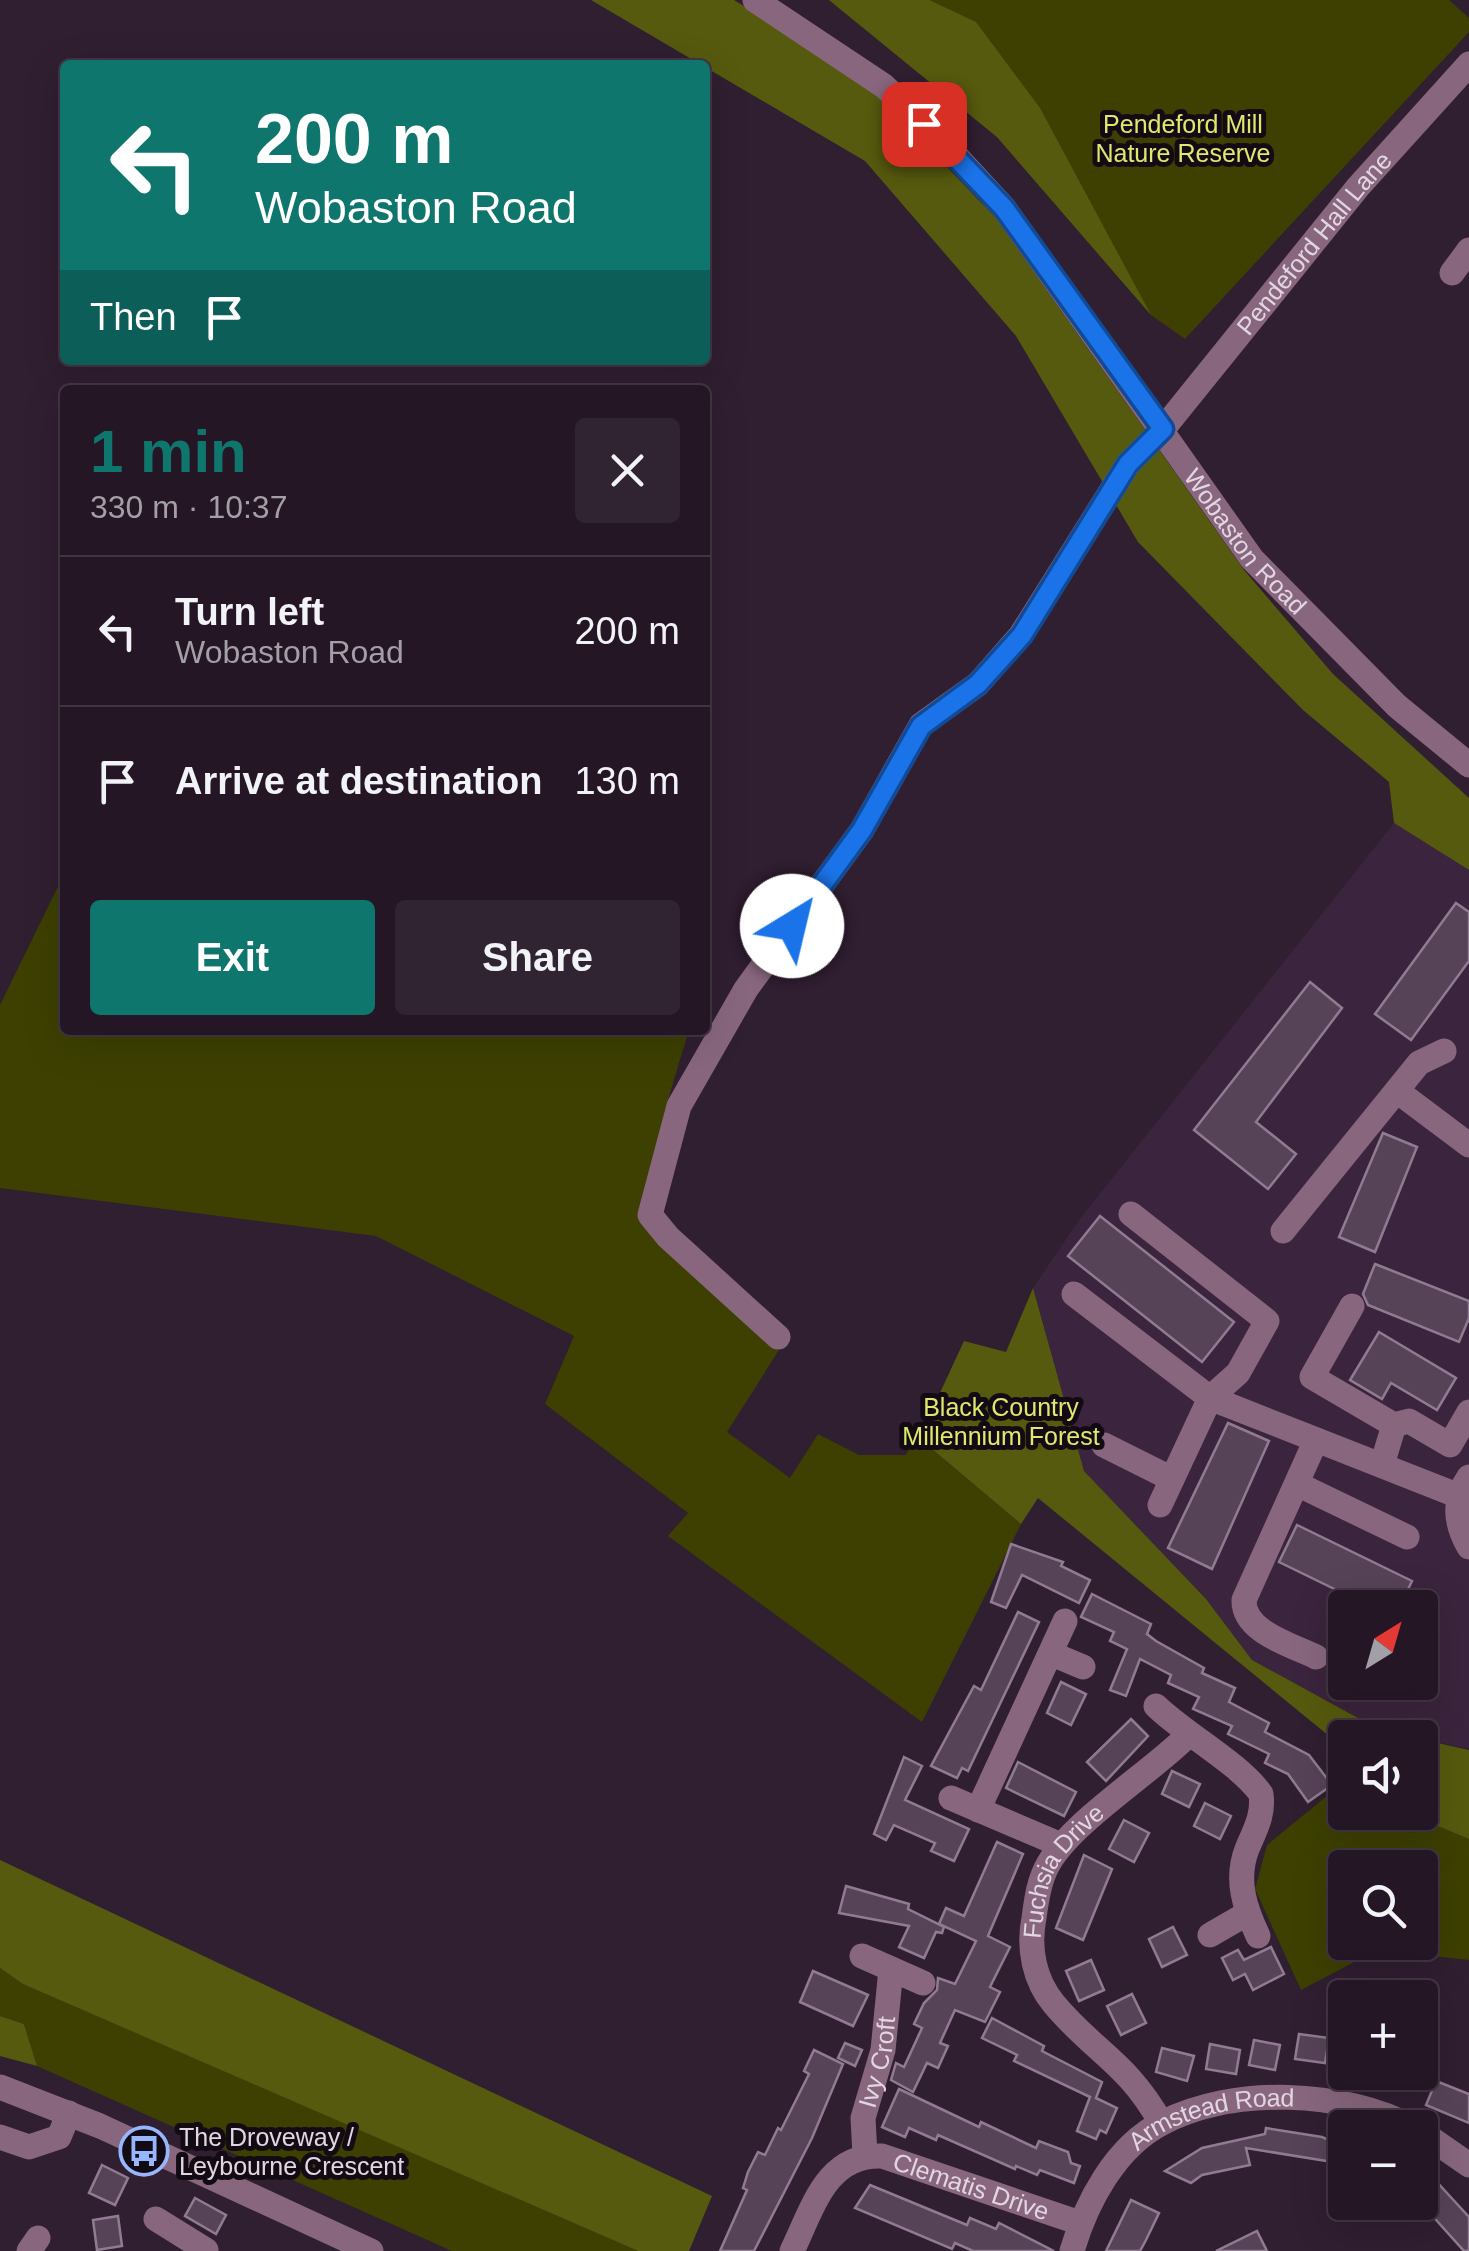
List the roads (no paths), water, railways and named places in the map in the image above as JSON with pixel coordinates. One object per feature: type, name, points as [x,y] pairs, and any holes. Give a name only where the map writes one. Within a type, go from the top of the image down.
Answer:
[{"type":"street","name":"Wobaston Road","points":[[755,0],[884,86],[944,143],[1004,208],[1252,559],[1396,706],[1469,765]]},
{"type":"street","name":"Pendeford Hall Lane","points":[[778,1338],[668,1237],[650,1215],[679,1106],[746,989],[862,830],[921,726],[978,684],[1022,635],[1128,464],[1163,429],[1358,188],[1469,64]]},
{"type":"street","points":[[1452,273],[1469,250]]},
{"type":"street","points":[[1284,1232],[1352,1141],[1419,1062],[1444,1051]]},
{"type":"street","points":[[1397,1091],[1469,1145]]},
{"type":"street","points":[[1131,1214],[1267,1322],[1238,1373],[1210,1398],[1160,1505]]},
{"type":"street","points":[[1074,1294],[1210,1398],[1382,1465],[1464,1486],[1456,1514],[1469,1547]]},
{"type":"street","points":[[1352,1306],[1312,1377],[1394,1425],[1409,1421],[1450,1445],[1469,1412]]},
{"type":"street","points":[[1382,1465],[1394,1425]]},
{"type":"street","points":[[1316,1440],[1244,1600],[1244,1612],[1254,1626],[1316,1657]]},
{"type":"street","points":[[1104,1445],[1172,1478]]},
{"type":"street","points":[[1297,1484],[1407,1537]]},
{"type":"street","points":[[978,1810],[1066,1621]]},
{"type":"street","points":[[1052,1654],[1083,1666]]},
{"type":"street","points":[[1156,1706],[1186,1736],[1252,1781],[1260,1794],[1258,1825],[1245,1853],[1241,1880],[1253,1925],[1210,1935]]},
{"type":"street","name":"Fuchsia Drive","points":[[1161,2123],[1142,2089],[1052,2002],[1034,1970],[1030,1936],[1044,1872],[1061,1845],[1145,1776],[1186,1736]]},
{"type":"street","points":[[951,1798],[1061,1845]]},
{"type":"street","points":[[862,1956],[923,1983]]},
{"type":"street","name":"Ivy Croft","points":[[865,2156],[862,2118],[882,2050],[891,1969]]},
{"type":"street","points":[[0,2087],[69,2113],[370,2251]]},
{"type":"street","name":"Armstead Road","points":[[1072,2251],[1080,2223],[1116,2164],[1161,2123],[1199,2109],[1236,2102],[1302,2099],[1364,2110]]},
{"type":"street","points":[[0,2137],[29,2147],[59,2138],[69,2113]]},
{"type":"street","name":"Armstead Road","points":[[1438,2143],[1469,2164]]},
{"type":"street","name":"Clematis Drive","points":[[792,2251],[828,2176],[847,2162],[865,2156],[882,2156],[1080,2223]]},
{"type":"street","points":[[165,2233],[206,2250]]},
{"type":"place","name":"The Droveway / Leybourne Crescent","points":[[144,2151]]},
{"type":"park label","name":"Pendeford Mill Nature Reserve","points":[[1183,138]]},
{"type":"park label","name":"Black Country Millennium Forest","points":[[1001,1422]]}]
